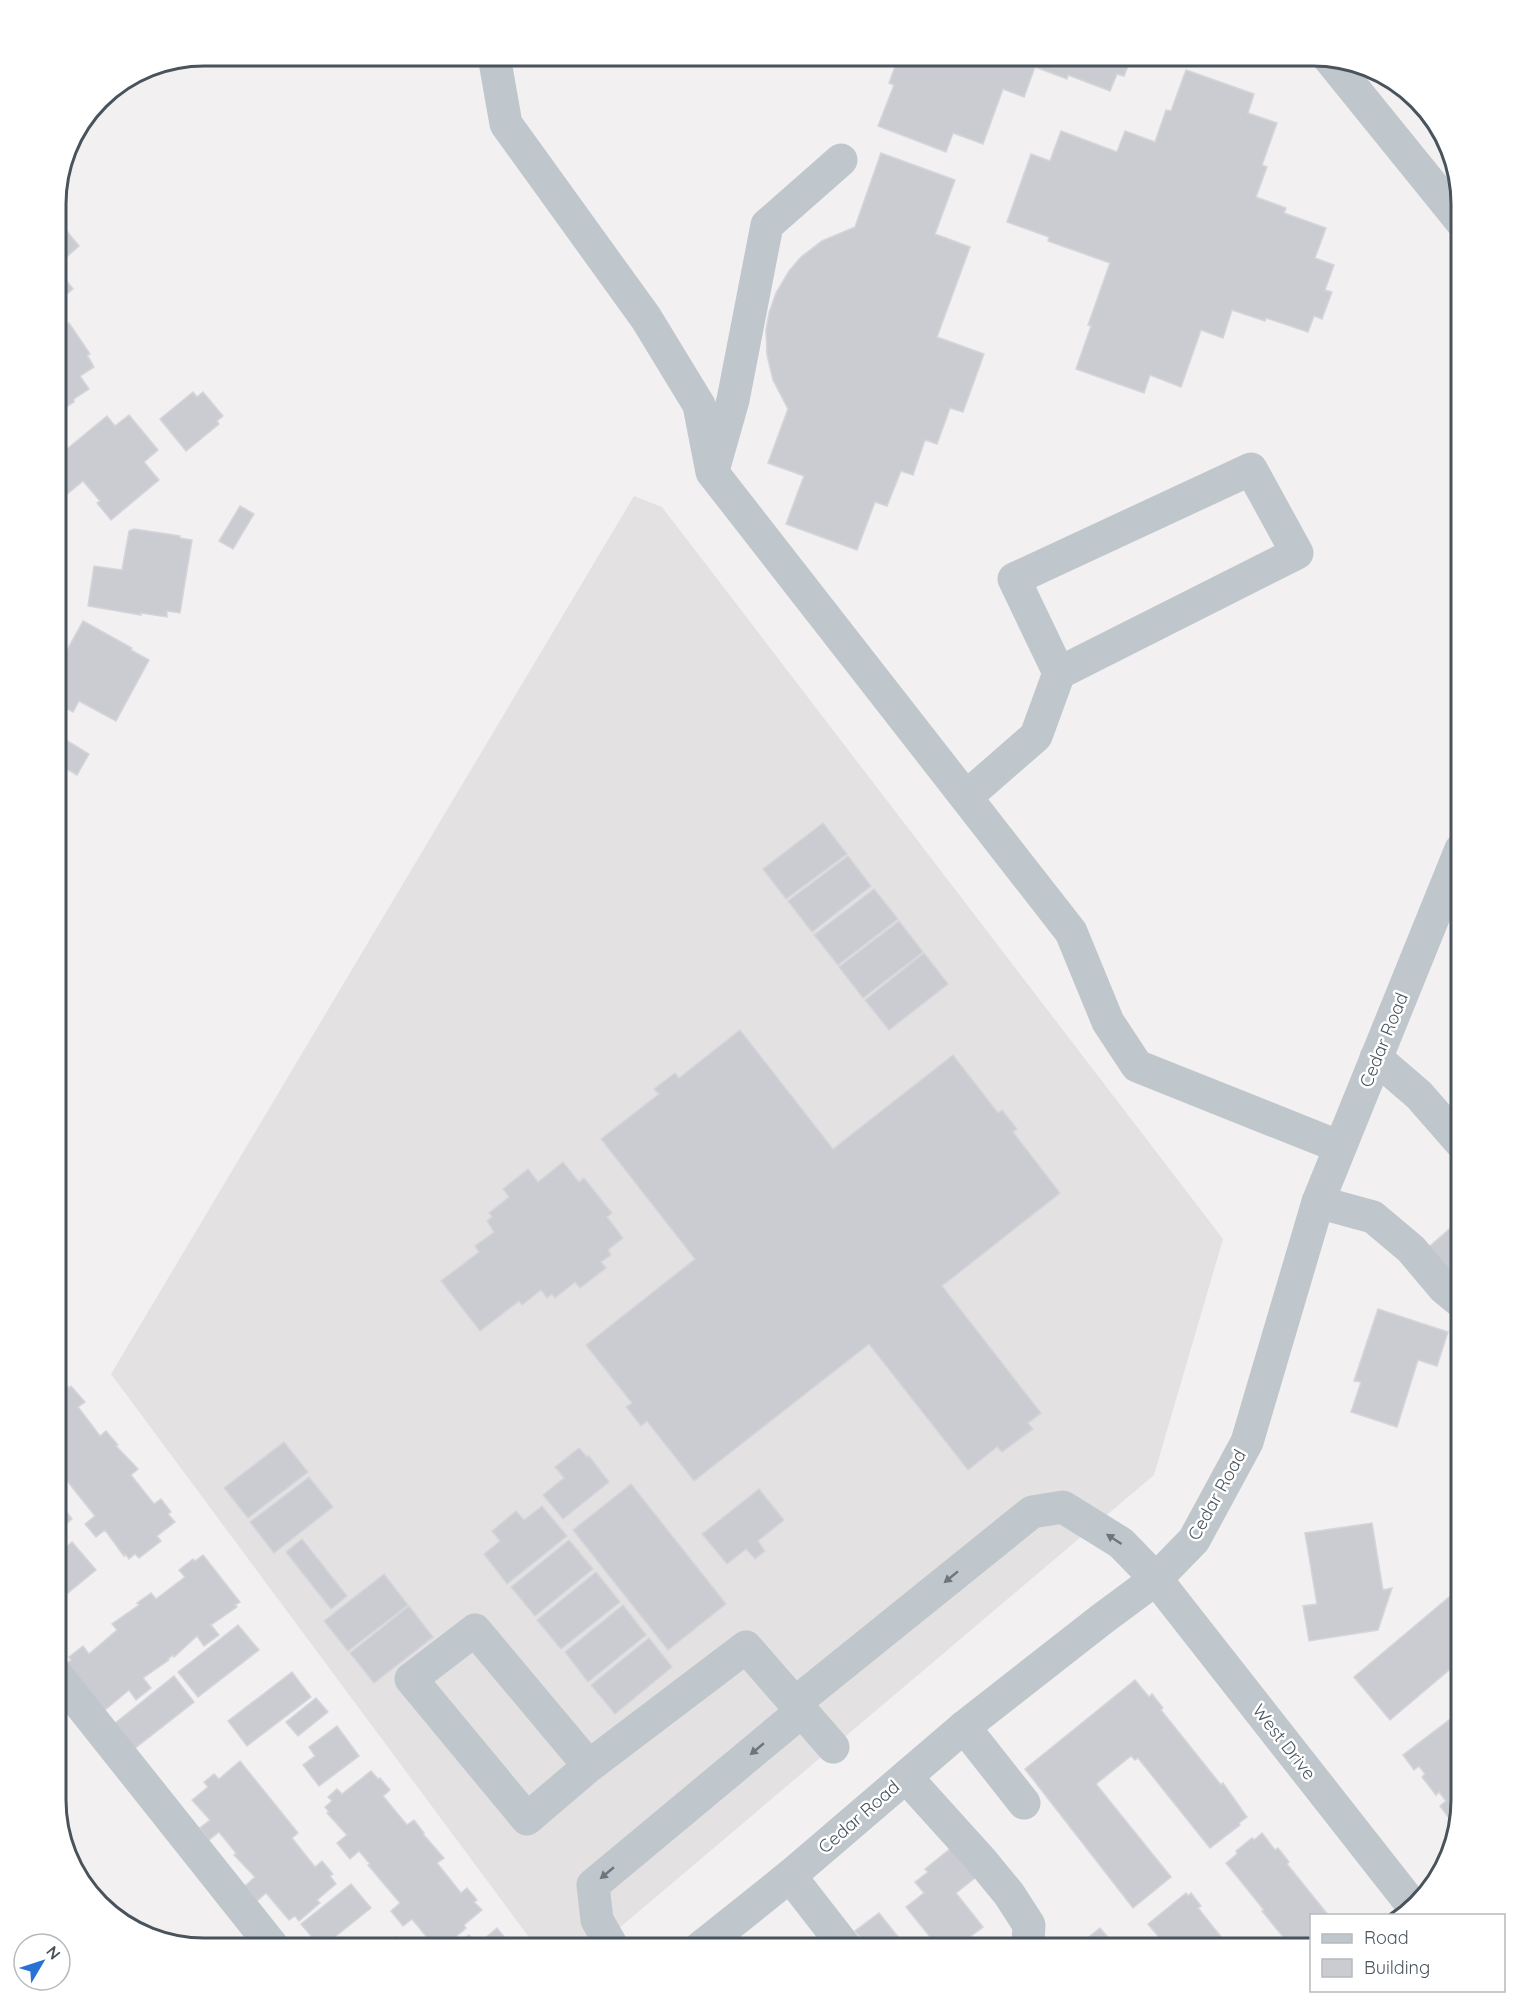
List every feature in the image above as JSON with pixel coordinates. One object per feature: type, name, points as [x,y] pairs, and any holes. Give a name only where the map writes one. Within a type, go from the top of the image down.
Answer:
[{"type":"street","points":[[496,66],[506,124],[646,318],[699,405],[712,472],[1071,932],[1108,1022],[1137,1066],[1340,1147]]},
{"type":"street","points":[[1337,69],[1451,210]]},
{"type":"street","points":[[712,472],[733,400],[767,225],[841,160]]},
{"type":"street","points":[[966,797],[1036,736],[1059,673],[1297,553],[1251,469],[1014,579],[1059,673]]},
{"type":"street","name":"Cedar Road","points":[[712,1938],[790,1876],[964,1727],[1156,1579],[1194,1540],[1247,1442],[1318,1202],[1451,874]]},
{"type":"street","points":[[1377,1058],[1419,1095],[1451,1132]]},
{"type":"street","points":[[1318,1202],[1373,1217],[1412,1249],[1451,1294]]},
{"type":"street","name":"West Drive","points":[[608,1938],[597,1920],[593,1885],[799,1707],[1032,1512],[1063,1508],[1121,1543],[1156,1579],[1408,1900]]},
{"type":"street","points":[[589,1766],[476,1630],[411,1679],[527,1819],[589,1766],[746,1647],[833,1747]]},
{"type":"street","points":[[66,1687],[266,1938]]},
{"type":"street","points":[[964,1727],[1024,1803]]},
{"type":"street","points":[[906,1777],[1009,1894],[1029,1925],[1028,1938]]},
{"type":"street","points":[[790,1876],[838,1938]]},
{"type":"shaded area","points":[[634,496],[662,507],[1223,1239],[1154,1475],[611,1935],[605,1938],[530,1938],[111,1374]]},
{"type":"building","points":[[895,66],[1128,66],[1124,76],[1117,74],[1110,91],[1068,75],[1067,79],[1035,67],[1024,97],[1003,89],[983,144],[953,133],[946,152],[878,126],[894,85],[889,83]]},
{"type":"building","points":[[1186,70],[1254,94],[1248,113],[1277,123],[1262,165],[1267,167],[1256,197],[1286,208],[1284,213],[1326,228],[1315,258],[1334,265],[1325,290],[1332,292],[1322,319],[1314,316],[1308,332],[1232,310],[1223,338],[1201,330],[1181,387],[1150,375],[1144,393],[1076,369],[1091,326],[1088,325],[1110,263],[1048,241],[1049,237],[1007,222],[1031,154],[1050,161],[1061,131],[1117,152],[1125,131],[1155,142],[1166,110],[1171,111]]},
{"type":"building","points":[[881,153],[955,180],[935,234],[970,247],[937,337],[984,354],[963,412],[950,408],[937,444],[925,440],[913,475],[901,471],[887,506],[875,502],[857,550],[786,524],[804,476],[768,463],[788,409],[773,380],[767,355],[766,330],[776,293],[789,271],[801,257],[822,241],[855,227]]},
{"type":"building","points":[[66,230],[79,246],[66,257]]},
{"type":"building","points":[[66,280],[73,289],[66,295]]},
{"type":"building","points":[[69,323],[90,354],[87,355],[94,367],[80,376],[89,389],[66,407],[66,325]]},
{"type":"building","points":[[193,392],[197,397],[203,392],[223,416],[217,421],[219,424],[186,451],[160,419]]},
{"type":"building","points":[[129,415],[158,450],[144,462],[159,480],[111,520],[97,503],[100,501],[83,481],[66,495],[66,450],[107,416],[115,426]]},
{"type":"building","points":[[240,506],[254,514],[233,549],[219,541]]},
{"type":"building","points":[[134,529],[192,540],[180,613],[167,611],[167,617],[88,606],[94,566],[122,570],[129,531]]},
{"type":"building","points":[[83,621],[149,660],[116,721],[79,701],[73,712],[66,708],[66,652]]},
{"type":"building","points":[[66,740],[89,754],[77,775],[66,769]]},
{"type":"building","points":[[823,823],[847,854],[786,899],[763,869]]},
{"type":"building","points":[[848,856],[871,886],[812,932],[788,901]]},
{"type":"building","points":[[874,889],[898,919],[838,965],[814,935]]},
{"type":"building","points":[[899,921],[923,952],[863,998],[839,967]]},
{"type":"building","points":[[924,953],[948,984],[889,1030],[865,1000]]},
{"type":"building","points":[[740,1030],[833,1149],[953,1055],[998,1113],[1002,1110],[1017,1129],[1013,1132],[1060,1193],[942,1286],[1041,1413],[1028,1423],[1033,1429],[1002,1452],[997,1447],[968,1470],[869,1344],[694,1481],[647,1421],[641,1426],[626,1407],[632,1403],[586,1345],[695,1259],[601,1139],[659,1094],[654,1089],[675,1073],[679,1078]]},
{"type":"building","points":[[563,1162],[579,1182],[584,1178],[612,1213],[607,1217],[623,1238],[608,1250],[611,1255],[601,1262],[606,1268],[580,1288],[575,1282],[555,1298],[552,1294],[547,1298],[541,1290],[522,1305],[519,1301],[480,1331],[441,1281],[479,1252],[475,1246],[494,1232],[487,1221],[492,1217],[489,1213],[509,1197],[503,1189],[528,1169],[538,1182]]},
{"type":"building","points":[[1451,1228],[1451,1282],[1449,1284],[1423,1252]]},
{"type":"building","points":[[1378,1309],[1448,1332],[1437,1366],[1418,1360],[1397,1427],[1351,1412],[1361,1382],[1354,1381]]},
{"type":"building","points":[[66,1384],[69,1388],[71,1386],[85,1402],[78,1407],[100,1436],[106,1431],[118,1445],[116,1446],[138,1469],[131,1475],[154,1504],[161,1499],[171,1512],[168,1514],[175,1522],[157,1536],[161,1541],[139,1558],[135,1554],[129,1559],[125,1554],[124,1556],[105,1530],[96,1537],[85,1524],[95,1516],[66,1480]]},
{"type":"building","points":[[284,1442],[308,1472],[248,1518],[224,1488]]},
{"type":"building","points":[[579,1448],[587,1457],[589,1456],[609,1482],[563,1519],[543,1495],[564,1478],[555,1467]]},
{"type":"building","points":[[309,1477],[333,1507],[274,1553],[250,1522]]},
{"type":"building","points":[[631,1484],[726,1604],[668,1650],[573,1530]]},
{"type":"building","points":[[759,1489],[784,1520],[758,1541],[765,1551],[755,1559],[746,1549],[727,1564],[702,1534]]},
{"type":"building","points":[[542,1506],[567,1536],[507,1584],[484,1554],[500,1541],[492,1531],[516,1511],[524,1520]]},
{"type":"building","points":[[66,1512],[72,1519],[66,1524]]},
{"type":"building","points":[[1372,1523],[1383,1590],[1392,1588],[1378,1630],[1309,1641],[1303,1606],[1317,1604],[1305,1533]]},
{"type":"building","points":[[302,1539],[347,1596],[331,1609],[286,1552]]},
{"type":"building","points":[[569,1540],[593,1569],[535,1616],[511,1587]]},
{"type":"building","points":[[72,1542],[96,1570],[66,1595],[66,1547]]},
{"type":"building","points":[[203,1555],[240,1602],[235,1605],[237,1607],[211,1625],[219,1635],[204,1646],[197,1636],[174,1657],[173,1655],[143,1678],[151,1688],[136,1700],[129,1690],[105,1710],[66,1670],[66,1664],[71,1660],[69,1657],[83,1646],[89,1654],[117,1630],[112,1624],[139,1605],[137,1603],[151,1593],[156,1599],[185,1577],[179,1570],[193,1559],[195,1561]]},
{"type":"building","points":[[596,1572],[620,1602],[561,1649],[537,1620]]},
{"type":"building","points":[[384,1574],[408,1605],[348,1651],[324,1621]]},
{"type":"building","points":[[1451,1595],[1451,1668],[1390,1720],[1354,1677]]},
{"type":"building","points":[[623,1605],[646,1635],[588,1682],[565,1652]]},
{"type":"building","points":[[409,1606],[433,1637],[374,1683],[350,1653]]},
{"type":"building","points":[[238,1625],[259,1650],[198,1697],[178,1672]]},
{"type":"building","points":[[649,1638],[672,1667],[615,1714],[591,1685]]},
{"type":"building","points":[[292,1672],[311,1697],[247,1746],[228,1721]]},
{"type":"building","points":[[174,1676],[194,1702],[134,1749],[114,1724]]},
{"type":"building","points":[[1135,1680],[1149,1697],[1152,1694],[1163,1708],[1161,1710],[1221,1785],[1223,1783],[1247,1817],[1210,1848],[1138,1758],[1135,1760],[1131,1756],[1096,1784],[1171,1877],[1133,1908],[1025,1769]]},
{"type":"building","points":[[316,1698],[328,1712],[298,1736],[286,1722]]},
{"type":"building","points":[[1451,1719],[1450,1817],[1440,1806],[1446,1801],[1439,1792],[1436,1795],[1422,1777],[1425,1774],[1419,1766],[1414,1770],[1403,1755]]},
{"type":"building","points":[[337,1726],[359,1756],[319,1786],[303,1765],[315,1756],[309,1747]]},
{"type":"building","points":[[240,1761],[298,1833],[292,1838],[315,1867],[322,1861],[333,1874],[330,1876],[336,1884],[317,1900],[320,1903],[299,1921],[295,1916],[289,1920],[266,1893],[257,1901],[245,1886],[255,1877],[234,1855],[236,1853],[219,1832],[209,1840],[200,1828],[210,1820],[192,1800],[208,1787],[204,1782],[214,1774],[219,1779]]},
{"type":"building","points":[[371,1771],[378,1779],[380,1778],[390,1790],[383,1796],[407,1825],[414,1820],[444,1858],[437,1863],[461,1893],[467,1888],[477,1900],[474,1902],[482,1910],[464,1925],[466,1928],[454,1938],[428,1938],[412,1919],[403,1926],[391,1911],[400,1903],[368,1865],[370,1864],[359,1851],[350,1859],[337,1843],[347,1835],[327,1813],[329,1812],[325,1807],[332,1801],[328,1797],[337,1789],[342,1794]]},
{"type":"building","points":[[1262,1833],[1275,1850],[1278,1848],[1289,1862],[1287,1864],[1327,1914],[1310,1914],[1310,1938],[1284,1938],[1226,1863],[1237,1854],[1236,1851],[1252,1838],[1254,1840]]},
{"type":"building","points":[[956,1844],[980,1874],[956,1893],[983,1927],[968,1938],[931,1938],[906,1907],[924,1893],[915,1882],[928,1872],[925,1869]]},
{"type":"building","points":[[351,1884],[371,1908],[334,1938],[313,1938],[301,1924]]},
{"type":"building","points":[[1186,1893],[1188,1896],[1191,1893],[1201,1906],[1198,1908],[1222,1938],[1160,1938],[1148,1924]]},
{"type":"building","points":[[879,1913],[899,1938],[861,1938],[855,1931]]},
{"type":"building","points":[[497,1928],[505,1938],[485,1938]]},
{"type":"building","points":[[1100,1928],[1108,1938],[1088,1938]]}]
